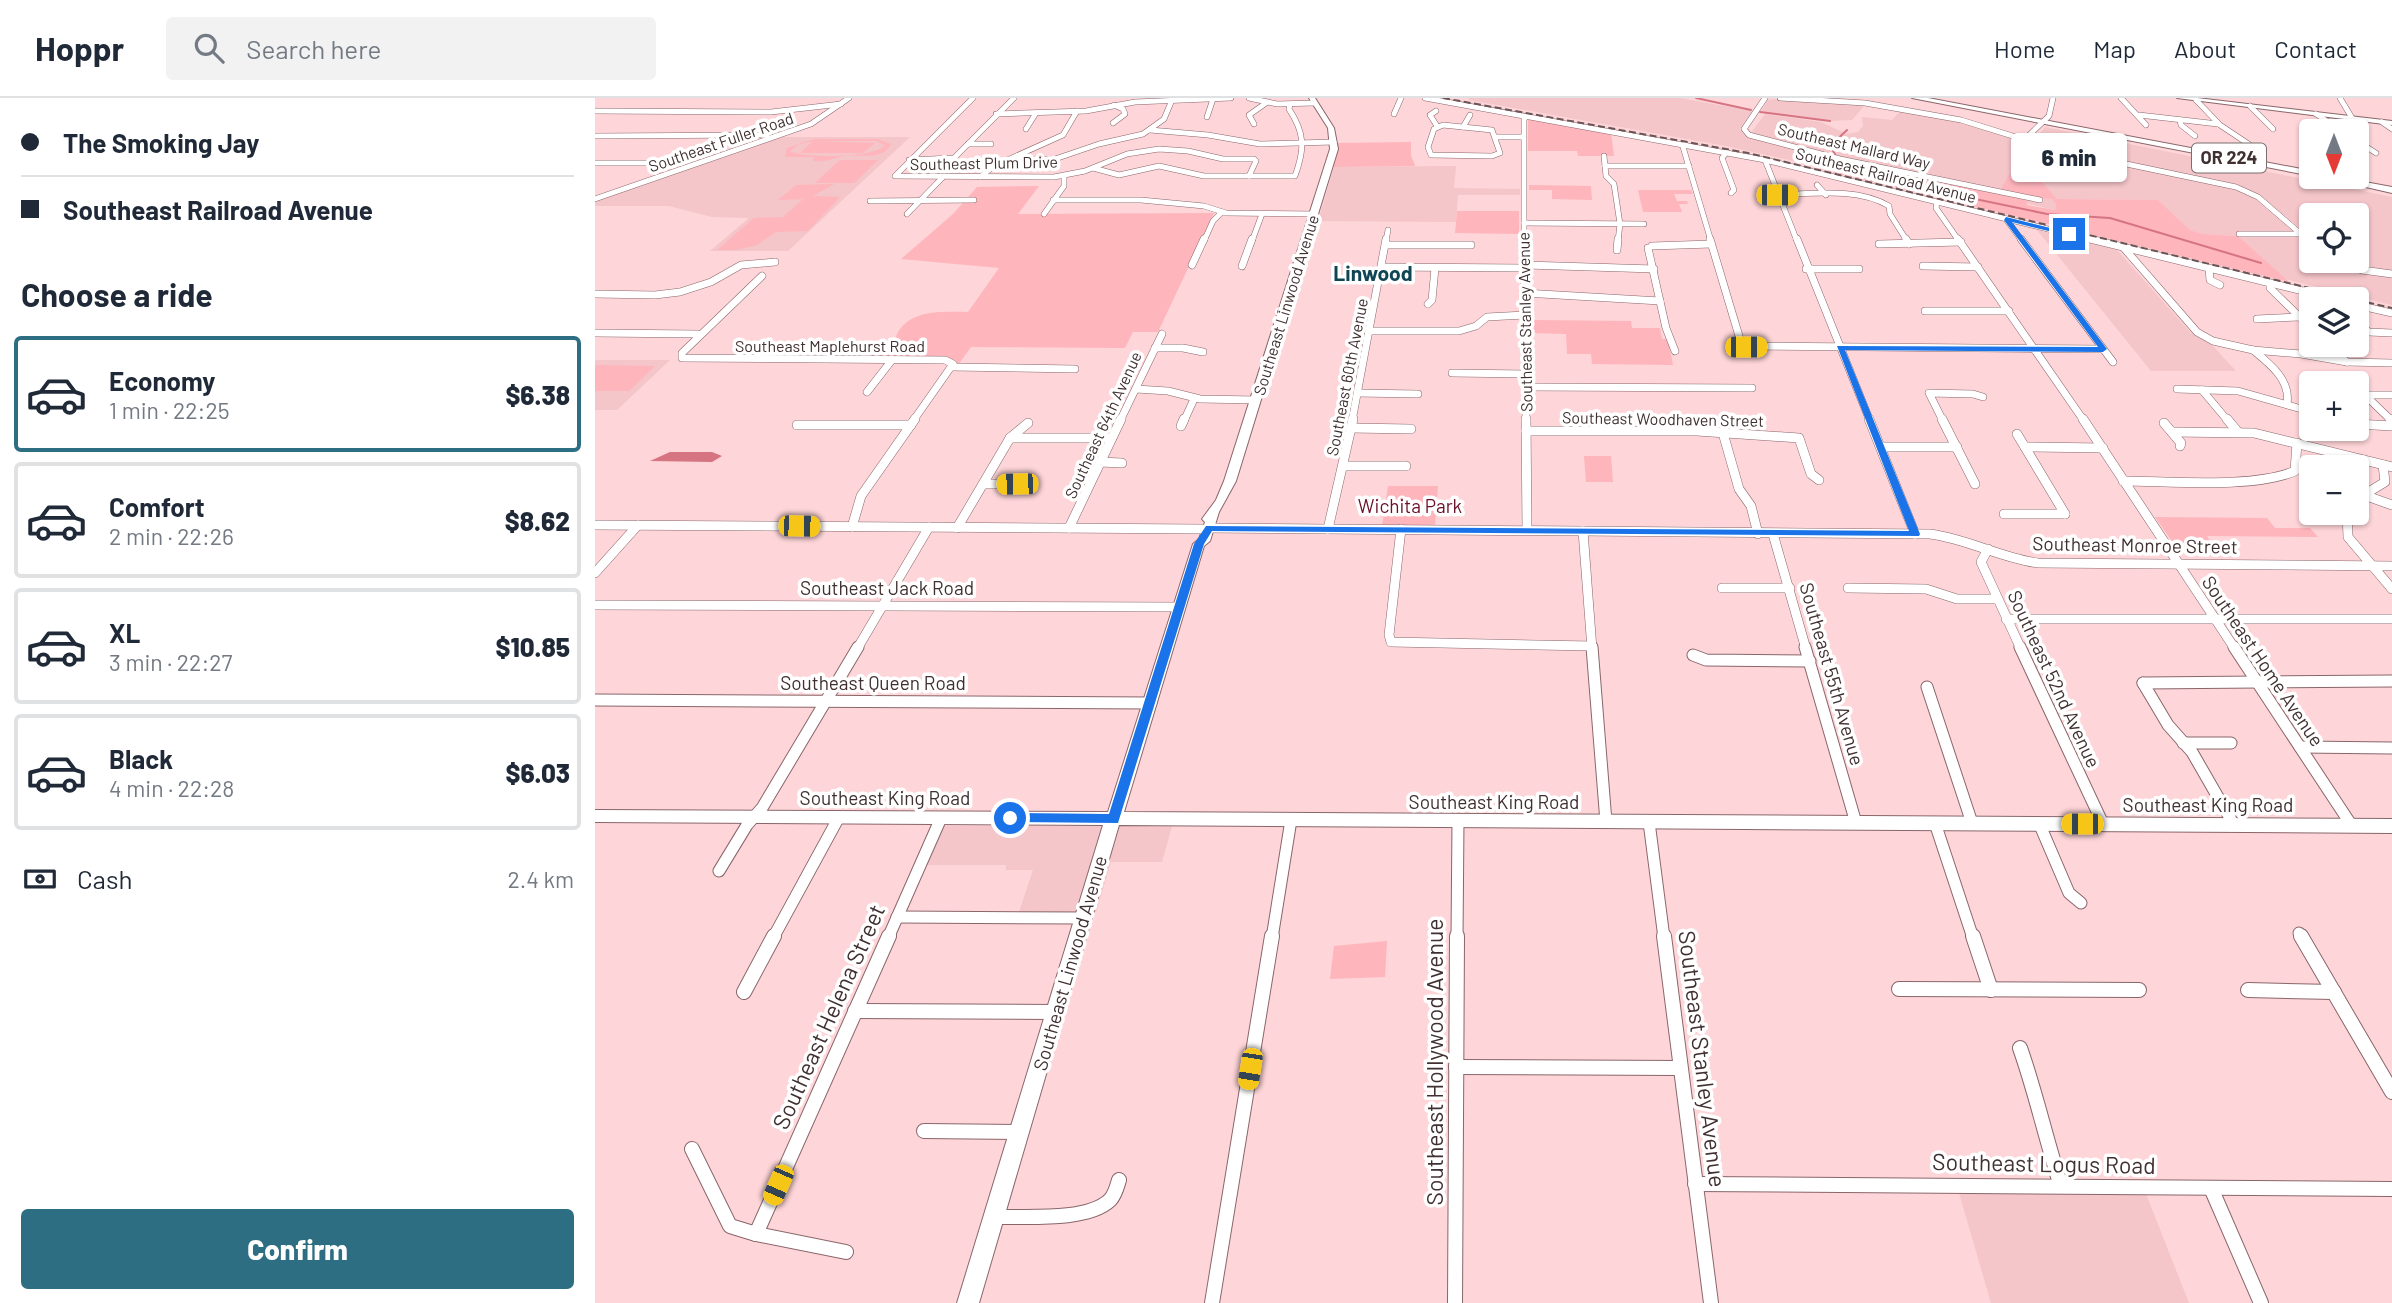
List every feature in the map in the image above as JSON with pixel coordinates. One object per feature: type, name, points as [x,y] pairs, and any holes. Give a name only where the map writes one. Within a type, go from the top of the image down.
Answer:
[{"type":"highway","name":"OR 224","points":[[1916,98],[1957,104]]},
{"type":"highway","name":"OR 224","points":[[1930,98],[2299,171]]},
{"type":"highway","points":[[2369,185],[2392,190]]},
{"type":"main road","points":[[2181,98],[2219,100],[2392,123]]},
{"type":"main road","points":[[1313,100],[1330,126],[1334,142]]},
{"type":"main road","name":"Southeast Linwood Avenue","points":[[968,1303],[1179,607],[1199,544],[1213,513],[1226,493],[1334,142]]},
{"type":"main road","name":"Southeast King Road","points":[[595,816],[2392,826]]},
{"type":"street","name":"Southeast Fuller Road","points":[[595,197],[816,121],[849,98]]},
{"type":"street","points":[[909,160],[973,98]]},
{"type":"street","points":[[909,160],[950,159],[1014,98]]},
{"type":"street","points":[[996,114],[1077,111],[1172,100],[1231,98]]},
{"type":"street","points":[[1249,98],[1266,103],[1290,104],[1313,100]]},
{"type":"street","points":[[1394,114],[1401,98]]},
{"type":"street","name":"Southeast Railroad Avenue","points":[[1425,98],[1765,160],[2299,290]]},
{"type":"street","name":"Southeast Mallard Way","points":[[1765,98],[1744,129],[1746,133],[1840,159],[2040,200]]},
{"type":"street","points":[[1780,98],[1871,104],[1968,122],[2024,140],[2247,190],[2299,232]]},
{"type":"street","points":[[2024,140],[2054,108],[2053,98]]},
{"type":"street","points":[[2340,98],[2352,118]]},
{"type":"street","points":[[1207,117],[1213,99]]},
{"type":"street","points":[[2122,99],[2131,100]]},
{"type":"street","points":[[2122,99],[2146,125]]},
{"type":"street","points":[[1017,156],[1036,160],[1055,159],[1098,144],[1134,136],[1150,130],[1166,116],[1172,100]]},
{"type":"street","points":[[2196,100],[2198,106],[2214,117],[2218,124],[2240,141],[2250,145]]},
{"type":"street","points":[[1254,124],[1249,115],[1266,103]]},
{"type":"street","points":[[595,111],[771,112],[812,105],[841,104]]},
{"type":"street","points":[[1093,168],[1119,175],[1159,166],[1194,175],[1295,176],[1305,143],[1304,132],[1289,109],[1290,104]]},
{"type":"street","points":[[1113,123],[1125,114],[1123,109],[1114,105]]},
{"type":"street","points":[[2250,106],[2273,129]]},
{"type":"street","points":[[980,177],[991,167],[1063,135],[1077,111]]},
{"type":"street","points":[[1436,111],[1430,118],[1437,126],[1489,129],[1496,125]]},
{"type":"street","points":[[1026,129],[1036,113]]},
{"type":"street","points":[[2316,114],[2324,119]]},
{"type":"street","points":[[1463,127],[1470,115]]},
{"type":"street","points":[[2139,115],[2218,124]]},
{"type":"street","name":"Southeast Stanley Avenue","points":[[1527,116],[1524,119],[1522,152],[1527,530]]},
{"type":"street","points":[[2179,120],[2183,127],[2195,136]]},
{"type":"street","points":[[2382,122],[2392,129]]},
{"type":"street","points":[[1437,126],[1428,147],[1433,156],[1492,156],[1510,152]]},
{"type":"street","points":[[1489,129],[1496,137],[1501,152]]},
{"type":"street","points":[[1150,130],[1208,135],[1249,143],[1334,142]]},
{"type":"street","points":[[595,136],[776,136]]},
{"type":"street","points":[[595,163],[656,163],[734,136]]},
{"type":"street","points":[[1134,136],[1142,151]]},
{"type":"street","points":[[1496,137],[1523,137]]},
{"type":"street","points":[[968,144],[991,144]]},
{"type":"street","points":[[1685,144],[1683,147],[1742,346],[2103,349]]},
{"type":"street","name":"Southeast Plum Drive","points":[[909,160],[895,173],[899,177],[1064,176],[1142,151],[1176,149],[1217,158],[1254,159],[1256,161],[1249,177]]},
{"type":"street","points":[[2369,149],[2376,153]]},
{"type":"street","points":[[1727,152],[1723,158],[1734,190],[1731,193]]},
{"type":"street","points":[[1604,156],[1606,176],[1614,184],[1621,224],[1617,250]]},
{"type":"street","points":[[1765,160],[1915,534]]},
{"type":"street","points":[[1605,166],[1689,166]]},
{"type":"street","points":[[1044,214],[1063,186],[1064,176]]},
{"type":"street","points":[[907,214],[941,178]]},
{"type":"street","points":[[1817,185],[1826,195]]},
{"type":"street","points":[[1777,195],[1866,198],[1887,204],[1889,214],[1909,244]]},
{"type":"street","points":[[870,201],[974,200]]},
{"type":"street","points":[[1053,200],[1141,200],[1204,206],[1221,212],[1314,214]]},
{"type":"street","name":"Southeast Home Avenue","points":[[1937,202],[1936,208],[2103,448],[2352,825]]},
{"type":"street","points":[[1192,265],[1213,221],[1221,212]]},
{"type":"street","points":[[1243,266],[1262,214]]},
{"type":"street","points":[[2006,219],[2113,362]]},
{"type":"street","points":[[1524,223],[1644,224]]},
{"type":"street","name":"Southeast 60th Avenue","points":[[1328,529],[1344,466],[1388,230]]},
{"type":"street","points":[[2239,234],[2299,234]]},
{"type":"street","points":[[1879,244],[1961,242]]},
{"type":"street","points":[[1675,351],[1671,347],[1650,247],[1711,244]]},
{"type":"street","points":[[1386,246],[1471,245]]},
{"type":"street","points":[[2123,247],[2197,332],[2208,340],[2253,350],[2301,354],[2347,362],[2392,363]]},
{"type":"street","points":[[595,294],[655,295],[680,292],[711,282],[741,265],[775,262]]},
{"type":"street","points":[[1923,266],[1978,267]]},
{"type":"street","points":[[1382,267],[1654,269]]},
{"type":"street","points":[[1428,304],[1432,300],[1435,268]]},
{"type":"street","points":[[1807,269],[1860,269]]},
{"type":"street","points":[[2209,269],[2210,280],[2220,285]]},
{"type":"street","points":[[2369,272],[2392,274]]},
{"type":"street","points":[[595,333],[698,334],[762,276]]},
{"type":"street","points":[[2270,283],[2270,288],[2299,317]]},
{"type":"street","points":[[1524,293],[1660,301]]},
{"type":"street","points":[[2369,307],[2392,313]]},
{"type":"street","points":[[1925,311],[2009,311]]},
{"type":"street","points":[[1370,331],[1459,331],[1476,326],[1487,317],[1525,315]]},
{"type":"street","points":[[2257,319],[2299,317]]},
{"type":"street","points":[[2369,332],[2392,333]]},
{"type":"street","name":"Southeast Maplehurst Road","points":[[698,334],[681,357],[693,360],[945,360],[952,362],[952,367],[1075,369]]},
{"type":"street","name":"Southeast 64th Avenue","points":[[1069,528],[1162,334]]},
{"type":"street","points":[[1155,348],[1183,348],[1203,352]]},
{"type":"street","points":[[2253,350],[2285,383],[2290,394],[2287,404]]},
{"type":"street","points":[[2341,357],[2347,362]]},
{"type":"street","points":[[867,392],[892,360]]},
{"type":"street","points":[[852,527],[858,500],[952,367]]},
{"type":"street","points":[[1452,373],[1526,374]]},
{"type":"street","points":[[1526,387],[1752,388]]},
{"type":"street","points":[[1136,389],[1168,391],[1194,399],[1256,400]]},
{"type":"street","points":[[2177,389],[2238,391],[2299,407]]},
{"type":"street","points":[[2201,390],[2237,431]]},
{"type":"street","points":[[1975,484],[1929,393],[1973,394],[1983,397]]},
{"type":"street","points":[[1357,394],[1418,394]]},
{"type":"street","points":[[2392,395],[2365,395],[2392,424]]},
{"type":"street","points":[[1181,426],[1194,399]]},
{"type":"street","points":[[957,527],[1010,438],[1028,423]]},
{"type":"street","points":[[2164,423],[2181,443],[2180,446]]},
{"type":"street","points":[[2369,424],[2392,424]]},
{"type":"street","points":[[797,425],[911,425]]},
{"type":"street","points":[[1351,428],[1412,429]]},
{"type":"street","name":"Southeast Woodhaven Street","points":[[1526,431],[1763,433],[1799,438],[1811,474],[1819,480]]},
{"type":"street","points":[[2172,432],[2237,431],[2264,434],[2387,466],[2385,482],[2369,492]]},
{"type":"street","points":[[1723,433],[1739,489],[1751,506],[1758,534]]},
{"type":"street","points":[[2004,514],[2065,514],[2017,434]]},
{"type":"street","points":[[1010,438],[1111,438]]},
{"type":"street","points":[[2123,481],[2230,482],[2287,476],[2295,471],[2297,443]]},
{"type":"street","points":[[1881,447],[1957,447]]},
{"type":"street","points":[[2025,447],[2103,448]]},
{"type":"street","points":[[1100,462],[1122,463]]},
{"type":"street","points":[[1344,466],[1406,466]]},
{"type":"street","points":[[983,484],[1017,484]]},
{"type":"street","points":[[2369,499],[2392,505]]},
{"type":"street","name":"Southeast Monroe Street","points":[[595,525],[1915,534],[1949,536],[2032,562],[2392,566]]},
{"type":"street","points":[[595,573],[638,525]]},
{"type":"street","points":[[2348,525],[2348,537],[2392,589]]},
{"type":"street","points":[[719,871],[929,527]]},
{"type":"street","points":[[1401,529],[1389,635],[1391,642],[1399,645],[1592,646]]},
{"type":"street","points":[[1583,531],[1606,822]]},
{"type":"street","name":"Southeast 55th Avenue","points":[[1773,534],[1856,823]]},
{"type":"street","name":"Southeast 52nd Avenue","points":[[1988,549],[1981,562],[2103,824]]},
{"type":"street","points":[[1722,588],[1790,588]]},
{"type":"street","points":[[1848,588],[1926,589],[1957,599],[1997,599]]},
{"type":"street","name":"Southeast Jack Road","points":[[595,605],[1179,607]]},
{"type":"street","points":[[2006,619],[2392,619]]},
{"type":"street","points":[[1693,655],[1706,660],[1810,661]]},
{"type":"street","points":[[2234,825],[2192,752],[2168,725],[2143,683],[2392,681]]},
{"type":"street","points":[[1927,687],[1949,747],[1954,776],[1972,823]]},
{"type":"street","name":"Southeast Queen Road","points":[[595,700],[1151,703]]},
{"type":"street","points":[[2183,743],[2231,743]]},
{"type":"street","points":[[2300,747],[2392,748]]},
{"type":"street","points":[[744,992],[839,817]]},
{"type":"street","name":"Southeast Helena Street","points":[[756,1234],[941,818]]},
{"type":"street","points":[[1212,1303],[1291,820]]},
{"type":"street","name":"Southeast Hollywood Avenue","points":[[1455,1303],[1458,820]]},
{"type":"street","name":"Southeast Stanley Avenue","points":[[1649,822],[1711,1303]]},
{"type":"street","points":[[1935,823],[1991,990]]},
{"type":"street","points":[[2039,823],[2069,892],[2081,903]]},
{"type":"street","points":[[897,917],[1085,918]]},
{"type":"street","points":[[2299,933],[2392,1092]]},
{"type":"street","points":[[1899,989],[2139,990]]},
{"type":"street","points":[[2248,990],[2334,992]]},
{"type":"street","points":[[855,1011],[1056,1012]]},
{"type":"street","points":[[2019,1048],[2035,1091],[2039,1118],[2061,1186]]},
{"type":"street","points":[[1456,1067],[1680,1068]]},
{"type":"street","points":[[924,1131],[1020,1132]]},
{"type":"street","points":[[692,1149],[730,1226],[756,1234],[846,1252]]},
{"type":"street","points":[[994,1217],[1062,1214],[1094,1208],[1110,1199],[1119,1180]]},
{"type":"street","name":"Southeast Logus Road","points":[[1695,1184],[2392,1189]]},
{"type":"street","points":[[2211,1188],[2261,1303]]},
{"type":"shaded area","points":[[1680,98],[1752,111],[1740,129],[1743,134],[1787,147],[1751,133],[1765,114],[1821,122],[1847,134],[1858,132],[1863,126],[1862,117],[1892,120],[1901,110],[1960,121],[2017,140],[2241,191],[2256,200],[2299,236],[2299,273],[2364,273],[2392,277],[2392,305],[2369,299],[2369,287],[2318,287],[2285,279],[2238,236],[2202,234],[2190,230],[2158,200],[2057,199],[2026,163],[2027,197],[2052,199],[2056,205],[2055,210],[1909,175],[1901,185],[1726,146],[1469,100]]},
{"type":"shaded area","points":[[1768,100],[1865,105],[1852,120],[1828,121],[1761,112]]},
{"type":"shaded area","points":[[2045,127],[2299,178],[2299,189],[2352,189],[2392,197],[2392,272],[2369,269],[2369,203],[2299,203],[2299,227],[2262,197],[2245,188],[2034,141]]},
{"type":"shaded area","points":[[781,137],[910,137],[788,251],[710,251],[749,218],[712,217],[669,206],[595,206],[595,202]]},
{"type":"shaded area","points":[[1456,166],[1454,188],[1520,189],[1520,195],[1458,195],[1456,222],[1318,221],[1334,167]]},
{"type":"shaded area","points":[[2037,230],[2117,250],[2191,333],[2210,343],[2236,371],[2151,371]]},
{"type":"shaded area","points":[[595,360],[670,360],[617,410],[595,410]]},
{"type":"shaded area","points":[[670,452],[712,452],[722,456],[712,462],[650,461]]},
{"type":"shaded area","points":[[931,826],[1172,826],[1162,862],[1111,862],[1096,912],[1019,912],[1033,870],[1006,870],[1006,865],[913,865]]},
{"type":"shaded area","points":[[1959,1193],[2146,1194],[2189,1303],[1991,1303]]},
{"type":"green space","points":[[1528,119],[1611,133],[1614,156],[1578,156],[1577,151],[1528,151]]},
{"type":"green space","points":[[814,139],[877,139],[891,144],[887,150],[875,155],[846,156],[820,161],[813,161],[814,157],[785,157],[787,148]],"holes":[[[813,141],[800,153],[863,153],[875,143],[814,141],[875,141],[885,145],[868,153],[854,155],[809,155],[790,151],[798,145]]]},
{"type":"green space","points":[[1411,142],[1411,155],[1415,166],[1333,167],[1338,143]]},
{"type":"green space","points":[[840,160],[878,160],[854,183],[815,183]]},
{"type":"green space","points":[[2017,162],[2026,163],[2057,199],[2158,200],[2190,230],[2202,234],[2238,236],[2289,282],[1815,168],[1901,185],[1909,175],[2026,200],[2027,205],[2055,210],[2056,205],[2052,199],[2027,197],[2000,190]]},
{"type":"green space","points":[[834,184],[813,196],[840,197],[808,231],[776,232],[757,245],[736,250],[717,250],[754,218],[783,217],[803,199],[778,200],[796,185]]},
{"type":"green space","points":[[1529,185],[1591,186],[1592,200],[1552,199],[1552,190],[1529,190]]},
{"type":"green space","points":[[1039,186],[1018,214],[1214,213],[1158,332],[1133,332],[1125,348],[971,347],[958,365],[951,359],[885,358],[897,334],[911,320],[929,313],[968,312],[999,268],[901,259],[953,214],[977,187]]},
{"type":"green space","points":[[1638,190],[1691,190],[1693,194],[1674,194],[1677,201],[1687,201],[1688,204],[1679,204],[1682,212],[1643,212]]},
{"type":"green space","points":[[1457,211],[1519,211],[1519,234],[1455,233]]},
{"type":"green space","points":[[1530,320],[1631,321],[1632,328],[1660,328],[1662,339],[1668,339],[1673,365],[1592,364],[1591,354],[1567,354],[1566,334],[1531,333]]},
{"type":"green space","points":[[595,365],[655,366],[629,391],[595,391]]},
{"type":"green space","points":[[1584,456],[1611,456],[1613,482],[1586,482]]},
{"type":"green space","name":"Wichita Park","points":[[1388,486],[1438,486],[1435,526],[1382,526]]},
{"type":"green space","points":[[2155,517],[2267,518],[2275,528],[2310,528],[2318,537],[2207,536],[2211,543],[2173,543]]},
{"type":"green space","points":[[1387,941],[1385,977],[1330,979],[1334,946]]},
{"type":"waterway","points":[[1696,98],[1751,110]]},
{"type":"waterway","points":[[1760,112],[1830,121]]},
{"type":"waterway","points":[[1836,156],[1830,146],[1847,130]]},
{"type":"waterway","points":[[1909,176],[1917,186],[1932,190],[2047,214],[2110,218],[2261,263]]},
{"type":"railway","points":[[1443,98],[1748,153],[2305,287]]},
{"type":"railway","points":[[2369,303],[2392,308]]},
{"type":"district","name":"Linwood","points":[[1373,274]]},
{"type":"route","points":[[1010,818],[1114,819],[1199,544],[1204,541],[1209,528],[1915,534],[1840,348],[2103,349],[2006,223],[2006,219],[2069,234]]}]
